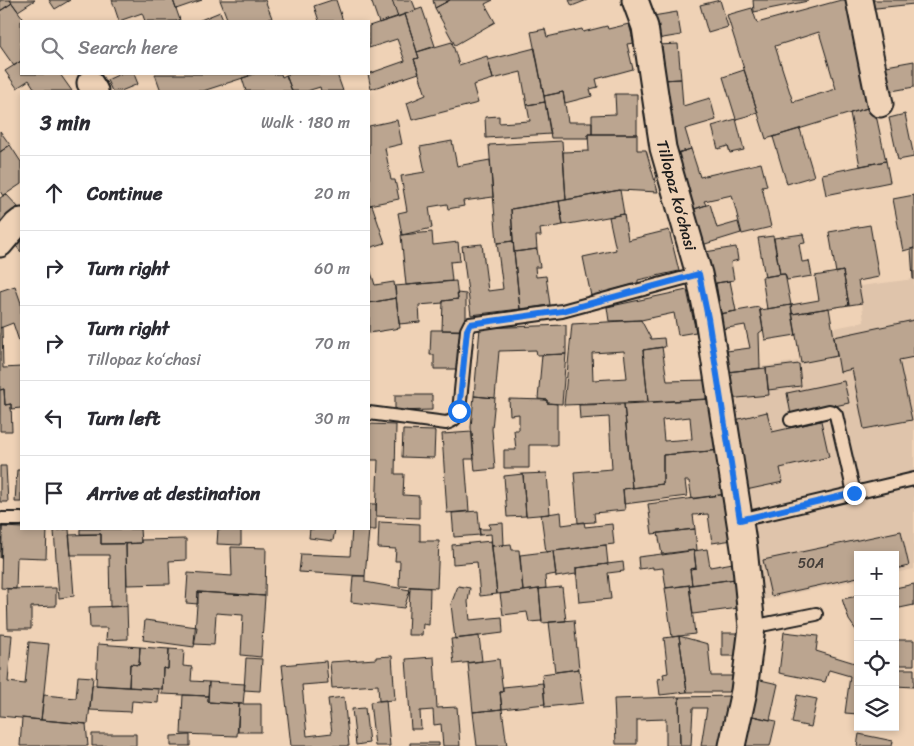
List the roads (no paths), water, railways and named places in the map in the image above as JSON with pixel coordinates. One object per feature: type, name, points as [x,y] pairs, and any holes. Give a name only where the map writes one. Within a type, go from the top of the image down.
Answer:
[{"type":"street","name":"Tillopaz koʻchasi","points":[[635,0],[645,27],[663,148],[699,274],[708,318],[740,520],[752,627],[744,691],[732,746]]},
{"type":"street","points":[[859,0],[880,104]]},
{"type":"street","points":[[0,244],[20,222]]},
{"type":"lane","points":[[370,413],[446,423],[456,418],[459,411],[467,330],[470,324],[562,311],[699,274]]},
{"type":"lane","points":[[791,420],[829,411],[836,415],[854,493]]},
{"type":"lane","points":[[740,520],[914,479]]},
{"type":"lane","points":[[0,519],[20,519]]},
{"type":"lane","points":[[752,627],[816,614]]}]
